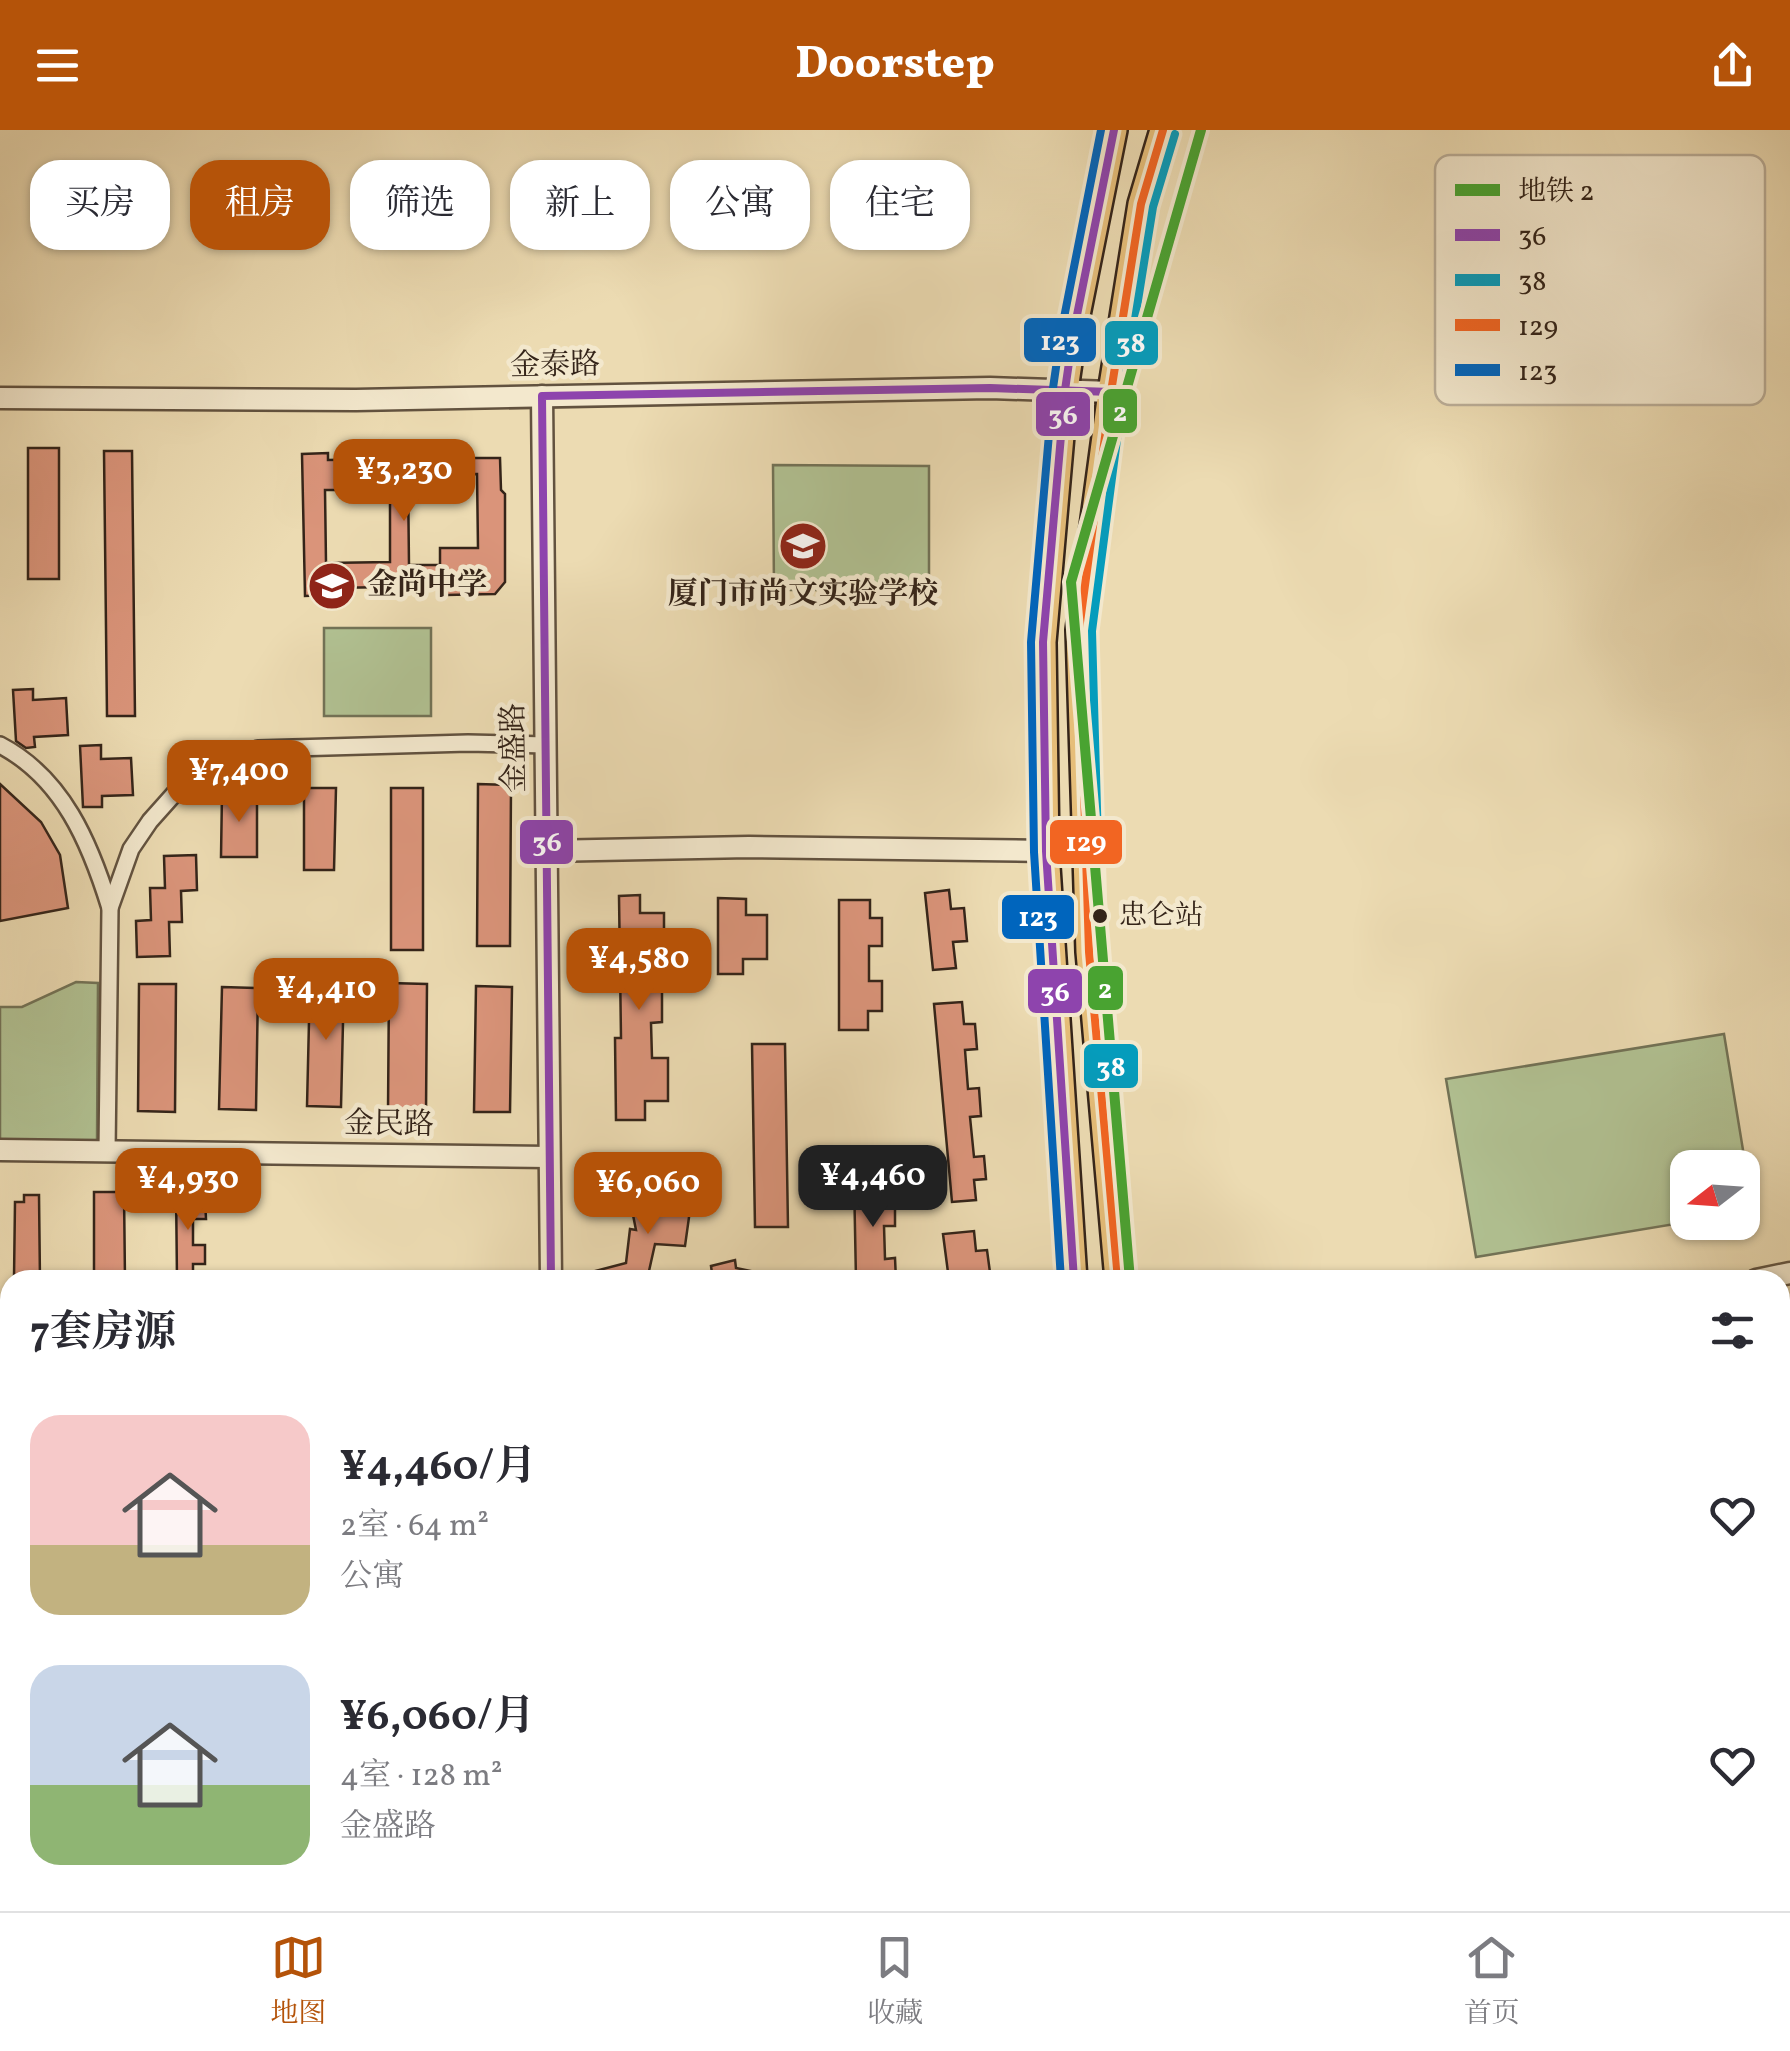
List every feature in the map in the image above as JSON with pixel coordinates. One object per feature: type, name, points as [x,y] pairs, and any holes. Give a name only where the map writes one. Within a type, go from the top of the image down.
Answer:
[{"type":"main road","points":[[1073,1270],[1046,851],[1043,642],[1064,390],[1114,130]]},
{"type":"main road","points":[[1117,1270],[1090,952],[1079,630],[1141,204],[1163,130]]},
{"type":"street","name":"金泰路","points":[[0,398],[356,400],[990,388],[1111,392]]},
{"type":"street","name":"金盛路","points":[[542,396],[550,1270]]},
{"type":"street","points":[[110,908],[131,849],[150,821],[175,792],[217,763],[258,749],[468,743],[546,745]]},
{"type":"street","points":[[0,745],[20,755],[48,780],[76,819],[97,864],[110,908],[108,1151]]},
{"type":"street","points":[[546,850],[749,847],[1046,851]]},
{"type":"street","name":"金民路","points":[[0,1150],[550,1157]]},
{"type":"green space","points":[[773,465],[929,466],[929,590],[774,590]]},
{"type":"green space","points":[[324,628],[431,628],[431,716],[324,716]]},
{"type":"green space","points":[[76,982],[98,983],[97,1142],[0,1141],[0,1007],[22,1007]]},
{"type":"green space","points":[[1724,1034],[1743,1150],[1670,1150],[1670,1225],[1476,1257],[1446,1079]]},
{"type":"building","points":[[28,448],[59,448],[59,579],[28,579]]},
{"type":"building","points":[[104,451],[132,451],[135,716],[107,716]]},
{"type":"building","points":[[328,453],[328,460],[387,459],[387,453],[410,453],[410,458],[500,458],[501,490],[505,494],[505,582],[495,594],[446,595],[446,582],[412,583],[412,591],[393,591],[393,587],[327,588],[327,595],[305,596],[302,454]],"holes":[[[477,474],[478,548],[440,548],[440,565],[409,565],[408,475]],[[325,490],[390,490],[390,562],[326,563]]]},
{"type":"building","points":[[33,689],[33,700],[66,698],[68,735],[34,737],[35,747],[26,748],[16,741],[13,690]]},
{"type":"building","points":[[101,745],[101,759],[131,758],[133,795],[102,796],[102,807],[83,807],[80,746]]},
{"type":"building","points":[[0,784],[41,822],[60,855],[68,908],[0,921]]},
{"type":"building","points":[[478,784],[511,785],[510,946],[477,946]]},
{"type":"building","points":[[304,788],[336,788],[334,870],[304,870]]},
{"type":"building","points":[[391,788],[423,788],[423,950],[391,950]]},
{"type":"building","points":[[222,793],[257,793],[257,857],[221,857]]},
{"type":"building","points":[[196,855],[197,890],[181,891],[182,922],[169,922],[170,956],[137,957],[136,921],[151,920],[150,888],[165,888],[164,856]]},
{"type":"building","points":[[949,890],[951,909],[964,908],[967,941],[953,942],[956,968],[933,970],[925,893]]},
{"type":"building","points":[[640,895],[640,913],[664,913],[664,954],[650,954],[650,989],[662,989],[662,1022],[651,1023],[652,1058],[668,1058],[668,1101],[645,1101],[645,1120],[616,1120],[615,1038],[621,1038],[619,896]]},
{"type":"building","points":[[718,898],[746,899],[746,915],[767,915],[767,959],[743,959],[743,974],[718,974]]},
{"type":"building","points":[[839,900],[870,900],[870,918],[882,918],[882,946],[869,946],[869,981],[882,981],[882,1011],[868,1011],[868,1030],[839,1030]]},
{"type":"building","points":[[310,979],[344,980],[341,1107],[307,1106]]},
{"type":"building","points":[[389,983],[427,984],[426,1112],[388,1111]]},
{"type":"building","points":[[139,984],[176,984],[175,1112],[138,1111]]},
{"type":"building","points":[[476,986],[512,987],[510,1112],[474,1112]]},
{"type":"building","points":[[222,987],[258,988],[256,1110],[219,1109]]},
{"type":"building","points":[[962,1002],[964,1024],[975,1024],[977,1049],[965,1050],[968,1089],[979,1088],[981,1116],[970,1117],[974,1157],[984,1156],[986,1179],[974,1180],[976,1200],[952,1202],[934,1004]]},
{"type":"building","points":[[752,1044],[785,1044],[788,1227],[755,1227]]},
{"type":"building","points":[[881,1177],[882,1199],[895,1199],[895,1226],[884,1226],[885,1259],[895,1258],[896,1270],[856,1270],[854,1178]]},
{"type":"building","points":[[176,1187],[193,1187],[193,1200],[205,1199],[206,1219],[193,1219],[193,1245],[205,1245],[205,1264],[193,1264],[193,1270],[177,1270]]},
{"type":"building","points":[[94,1192],[124,1192],[125,1270],[94,1270]]},
{"type":"building","points":[[654,1194],[655,1200],[691,1203],[685,1246],[655,1244],[649,1270],[599,1270],[626,1263],[630,1229],[636,1230],[630,1200]]},
{"type":"building","points":[[24,1195],[39,1195],[40,1270],[14,1270],[15,1202],[24,1202]]},
{"type":"building","points":[[974,1231],[976,1251],[987,1250],[990,1270],[948,1270],[943,1234]]},
{"type":"building","points":[[735,1260],[736,1268],[746,1270],[712,1270],[711,1266]]},
{"type":"metro line","name":"2","points":[[1129,1270],[1071,582],[1201,130]]},
{"type":"transit line","name":"123","points":[[1060,1270],[1034,852],[1031,642],[1053,388],[1101,130]]},
{"type":"transit line","name":"36","points":[[1073,1270],[1046,851],[1043,642],[1065,390],[1114,130]]},
{"type":"transit line","name":"129","points":[[1117,1270],[1089,952],[1079,630],[1141,204],[1163,130]]},
{"type":"transit line","name":"38","points":[[1129,1270],[1101,951],[1092,631],[1123,394],[1153,207],[1175,134]]},
{"type":"transit line","name":"36","points":[[551,1270],[542,396],[990,388],[1111,392]]},
{"type":"place","name":"厦门市尚文实验学校","points":[[803,546]]},
{"type":"place","name":"金尚中学","points":[[332,586]]},
{"type":"place","name":"忠仑站","points":[[1100,916]]}]
